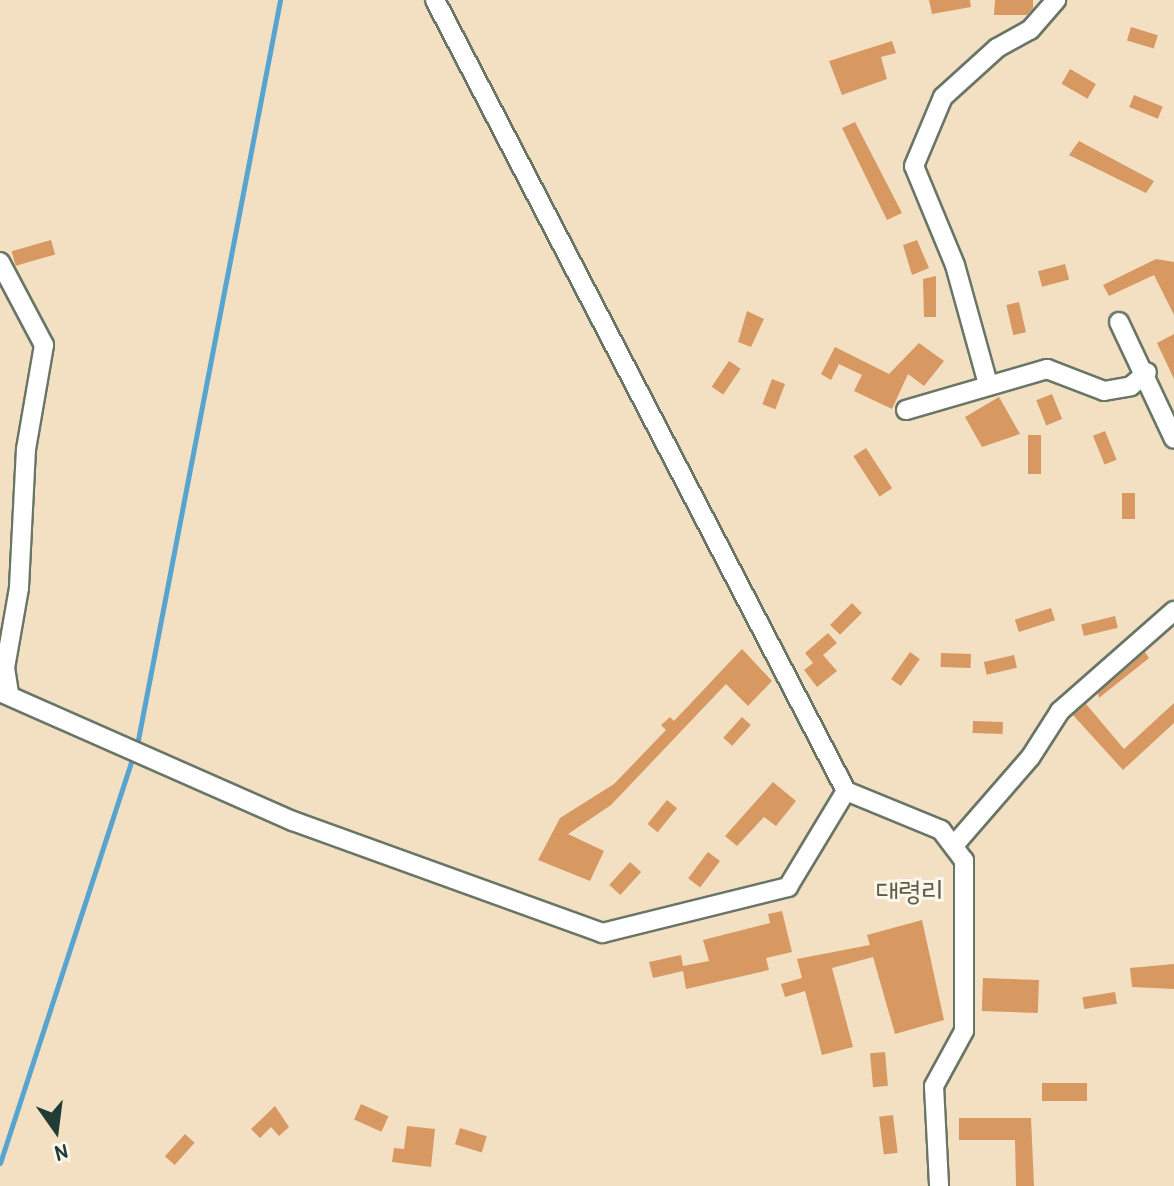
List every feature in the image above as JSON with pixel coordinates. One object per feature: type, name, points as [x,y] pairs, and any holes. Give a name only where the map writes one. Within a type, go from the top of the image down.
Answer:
[{"type":"street","points":[[435,0],[846,791],[910,812],[956,843],[964,860],[967,976],[964,1031],[934,1086],[939,1186]]},
{"type":"street","points":[[988,384],[955,265],[914,166],[943,97],[977,63],[1038,23],[1056,0]]},
{"type":"street","points":[[2,270],[38,330],[45,364],[26,449],[19,588],[5,668],[5,693],[293,821],[602,933],[788,887],[846,791]]},
{"type":"street","points":[[1119,322],[1147,372],[1174,439]]},
{"type":"street","points":[[906,410],[1047,369],[1118,390],[1147,372]]},
{"type":"street","points":[[956,843],[1060,711],[1174,611]]},
{"type":"building","points":[[929,0],[970,0],[971,7],[932,14]]},
{"type":"building","points":[[995,0],[1033,0],[1033,8],[1027,15],[994,15]]},
{"type":"building","points":[[1131,27],[1158,35],[1154,49],[1127,40]]},
{"type":"building","points":[[892,41],[896,53],[881,57],[887,79],[842,95],[829,61]]},
{"type":"building","points":[[1070,69],[1096,84],[1087,99],[1062,84]]},
{"type":"building","points":[[1134,95],[1163,107],[1158,119],[1129,107]]},
{"type":"building","points":[[855,122],[902,213],[887,220],[842,128]]},
{"type":"building","points":[[1079,141],[1154,181],[1146,193],[1069,155]]},
{"type":"building","points":[[51,240],[55,254],[16,266],[12,251]]},
{"type":"building","points":[[917,240],[929,268],[912,275],[903,245]]},
{"type":"building","points":[[1156,259],[1174,262],[1174,315],[1154,275],[1109,296],[1103,285]]},
{"type":"building","points":[[1065,264],[1069,279],[1042,287],[1038,271]]},
{"type":"building","points":[[936,276],[936,317],[924,317],[923,279]]},
{"type":"building","points":[[1019,302],[1026,332],[1013,335],[1006,305]]},
{"type":"building","points":[[747,311],[764,319],[751,347],[738,342]]},
{"type":"building","points":[[1174,334],[1174,379],[1157,343]]},
{"type":"building","points":[[919,343],[944,361],[924,386],[908,374],[892,409],[854,391],[862,375],[839,364],[831,380],[821,374],[835,347],[889,374]]},
{"type":"building","points":[[729,361],[741,369],[723,395],[712,387]]},
{"type":"building","points":[[772,379],[785,384],[775,409],[762,404]]},
{"type":"building","points":[[1052,394],[1062,419],[1046,425],[1036,400]]},
{"type":"building","points":[[999,397],[1020,434],[982,447],[965,417]]},
{"type":"building","points":[[1105,431],[1117,460],[1105,465],[1093,436]]},
{"type":"building","points":[[1028,435],[1041,435],[1041,474],[1028,474]]},
{"type":"building","points":[[866,448],[892,488],[880,496],[853,456]]},
{"type":"building","points":[[1122,493],[1135,493],[1135,519],[1122,519]]},
{"type":"building","points":[[852,603],[862,613],[840,635],[830,625]]},
{"type":"building","points":[[1051,608],[1055,620],[1019,632],[1015,620]]},
{"type":"building","points":[[1115,616],[1118,628],[1084,636],[1081,624]]},
{"type":"building","points":[[828,633],[837,643],[823,655],[837,671],[817,687],[804,670],[813,663],[805,653]]},
{"type":"building","points":[[742,649],[772,681],[748,706],[726,684],[611,805],[568,834],[604,851],[590,881],[538,860],[560,818],[614,784],[666,730],[661,725],[670,717],[674,721]]},
{"type":"building","points":[[910,652],[920,659],[901,686],[891,679]]},
{"type":"building","points":[[1145,652],[1149,658],[1099,698],[1098,693]]},
{"type":"building","points":[[941,653],[971,654],[970,668],[941,667]]},
{"type":"building","points":[[1014,655],[1017,668],[987,675],[984,662]]},
{"type":"building","points":[[1174,703],[1174,723],[1123,770],[1073,715],[1086,704],[1124,749]]},
{"type":"building","points":[[742,717],[751,725],[732,746],[723,738]]},
{"type":"building","points":[[973,721],[1003,722],[1003,734],[973,733]]},
{"type":"building","points":[[773,782],[796,801],[776,826],[764,817],[737,846],[725,836]]},
{"type":"building","points":[[667,800],[677,808],[658,832],[647,824]]},
{"type":"building","points":[[708,852],[720,861],[700,887],[688,878]]},
{"type":"building","points":[[630,862],[641,872],[620,895],[609,885]]},
{"type":"building","points":[[782,911],[792,952],[766,958],[769,970],[686,989],[683,971],[653,978],[649,962],[681,955],[683,966],[709,961],[703,940],[770,923],[768,914]]},
{"type":"building","points":[[922,920],[944,1020],[895,1034],[873,957],[832,968],[853,1047],[822,1055],[805,991],[785,997],[781,984],[802,978],[797,959],[870,945],[867,935]]},
{"type":"building","points":[[1174,964],[1174,989],[1132,987],[1130,968]]},
{"type":"building","points":[[983,978],[1039,980],[1038,1013],[982,1011]]},
{"type":"building","points":[[1115,992],[1117,1004],[1084,1009],[1082,997]]},
{"type":"building","points":[[885,1052],[888,1086],[873,1087],[870,1053]]},
{"type":"building","points":[[1042,1083],[1087,1083],[1087,1101],[1042,1101]]},
{"type":"building","points":[[361,1104],[388,1116],[381,1132],[354,1120]]},
{"type":"building","points":[[275,1106],[289,1127],[279,1136],[271,1127],[260,1138],[251,1129]]},
{"type":"building","points":[[893,1115],[898,1153],[884,1154],[879,1117]]},
{"type":"building","points":[[959,1118],[1031,1118],[1034,1186],[1016,1186],[1015,1140],[959,1140]]},
{"type":"building","points":[[407,1126],[435,1129],[431,1167],[392,1162],[394,1148],[404,1149]]},
{"type":"building","points":[[460,1128],[487,1136],[482,1152],[455,1144]]},
{"type":"building","points":[[185,1134],[195,1143],[175,1165],[165,1156]]},
{"type":"waterway","points":[[137,745],[280,0]]},
{"type":"waterway","points":[[0,1163],[133,757]]},
{"type":"district","name":"대령리","points":[[910,890]]}]
